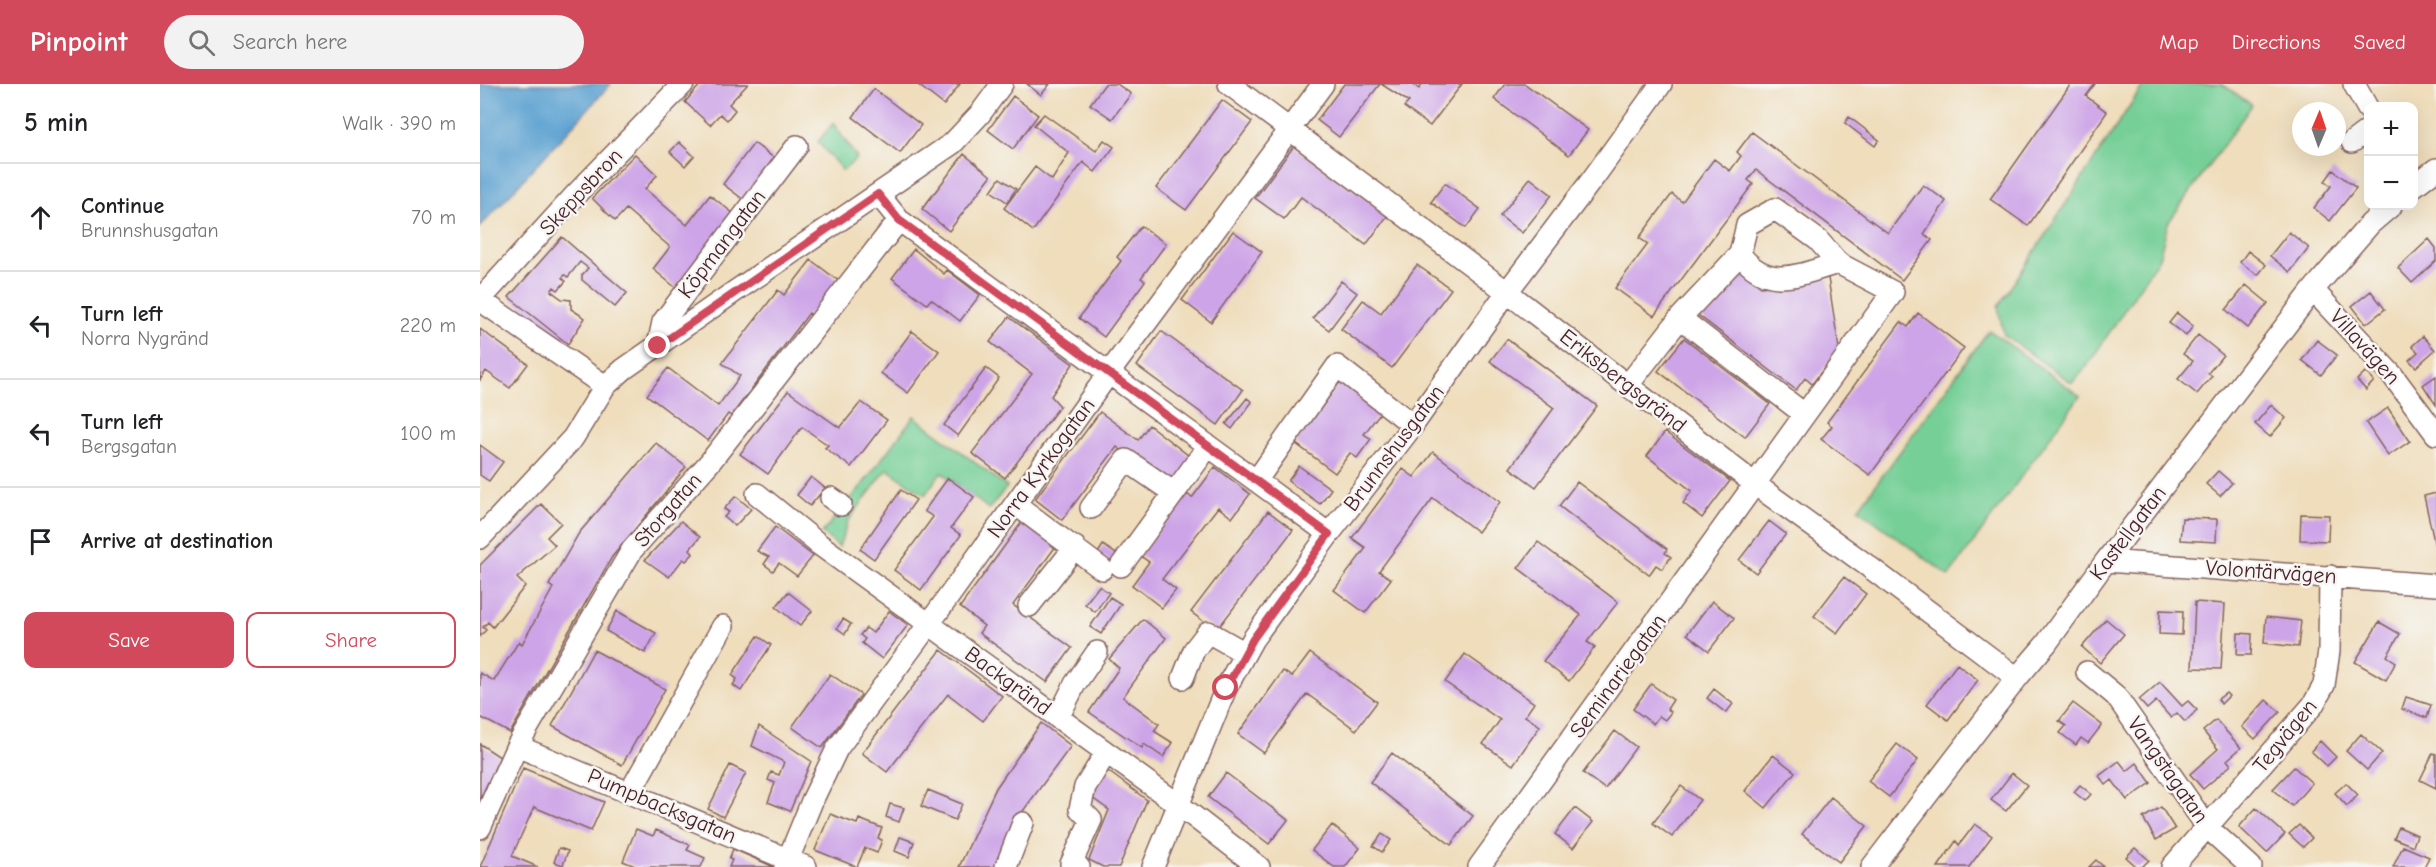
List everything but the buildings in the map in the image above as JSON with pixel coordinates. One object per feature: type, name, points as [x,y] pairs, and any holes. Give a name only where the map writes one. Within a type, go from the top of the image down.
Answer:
[{"type":"street","name":"Skeppsbron","points":[[480,300],[577,193],[683,84]]},
{"type":"street","points":[[480,538],[573,438],[604,386],[624,369],[953,143],[980,114],[1002,84]]},
{"type":"street","name":"Eriksbergsgränd","points":[[1229,84],[1507,291],[1756,485],[2017,678]]},
{"type":"street","name":"Norra Kyrkogatan","points":[[793,864],[812,801],[837,749],[1109,373],[1323,84]]},
{"type":"street","name":"Brunnshusgatan","points":[[1153,867],[1226,688],[1245,653],[1329,534],[1413,425],[1507,291],[1661,84]]},
{"type":"street","points":[[2354,84],[2364,102]]},
{"type":"street","name":"Köpmangatan","points":[[658,346],[663,322],[797,146]]},
{"type":"street","points":[[2418,181],[2436,169]]},
{"type":"street","points":[[878,194],[899,220],[1329,534]]},
{"type":"street","points":[[1628,385],[1680,318],[1740,254],[1747,225],[1776,210],[1818,240],[1838,263],[1787,278],[1766,276],[1749,266],[1740,254]]},
{"type":"street","name":"Kastellgatan","points":[[1872,867],[2017,678],[2046,644],[2106,561],[2313,290],[2370,224],[2386,210]]},
{"type":"street","name":"Storgatan","points":[[480,828],[518,746],[632,550],[710,462],[899,220]]},
{"type":"street","name":"Seminariegatan","points":[[1479,867],[1893,292],[1838,263]]},
{"type":"street","name":"Villavägen","points":[[2313,290],[2393,376],[2436,434]]},
{"type":"street","points":[[480,300],[604,386]]},
{"type":"street","points":[[1680,318],[1804,414]]},
{"type":"street","points":[[1256,481],[1337,366],[1413,425]]},
{"type":"street","points":[[1015,504],[1075,547],[1112,568],[1174,493],[1204,452],[1206,445]]},
{"type":"street","points":[[1091,508],[1126,460],[1174,493]]},
{"type":"street","name":"Backgränd","points":[[757,494],[820,545],[1179,805],[1233,859],[1259,867]]},
{"type":"street","points":[[1029,606],[1075,547]]},
{"type":"street","name":"Volontärvägen","points":[[2106,561],[2436,585]]},
{"type":"street","name":"Tegvägen","points":[[2172,867],[2313,705],[2324,685],[2329,651],[2331,576]]},
{"type":"street","points":[[630,792],[723,626]]},
{"type":"street","points":[[1183,678],[1194,650],[1208,632],[1245,653]]},
{"type":"street","points":[[1058,718],[1075,684],[1097,652]]},
{"type":"street","name":"Vangstagatan","points":[[2087,672],[2116,696],[2207,827],[2251,867]]},
{"type":"street","name":"Pumpbacksgatan","points":[[518,746],[630,792],[793,864]]},
{"type":"street","points":[[1079,867],[1071,864],[1091,820],[1080,809],[1085,787],[1106,753]]},
{"type":"street","points":[[1006,867],[1023,823]]},
{"type":"green space","points":[[2144,84],[2222,84],[2252,105],[2168,223],[2159,258],[2087,366],[2072,383],[2004,335],[1998,307]]},
{"type":"green space","points":[[833,123],[857,158],[843,171],[818,142]]},
{"type":"green space","points":[[1989,330],[2080,396],[1949,576],[1858,509]]},
{"type":"green space","points":[[914,416],[1007,487],[989,509],[941,472],[925,495],[887,469],[848,521],[839,547],[822,533],[863,484]]},
{"type":"water","points":[[480,84],[611,84],[480,227]]},
{"type":"route","points":[[658,346],[878,194],[899,220],[1329,534],[1253,639],[1226,688]]}]
